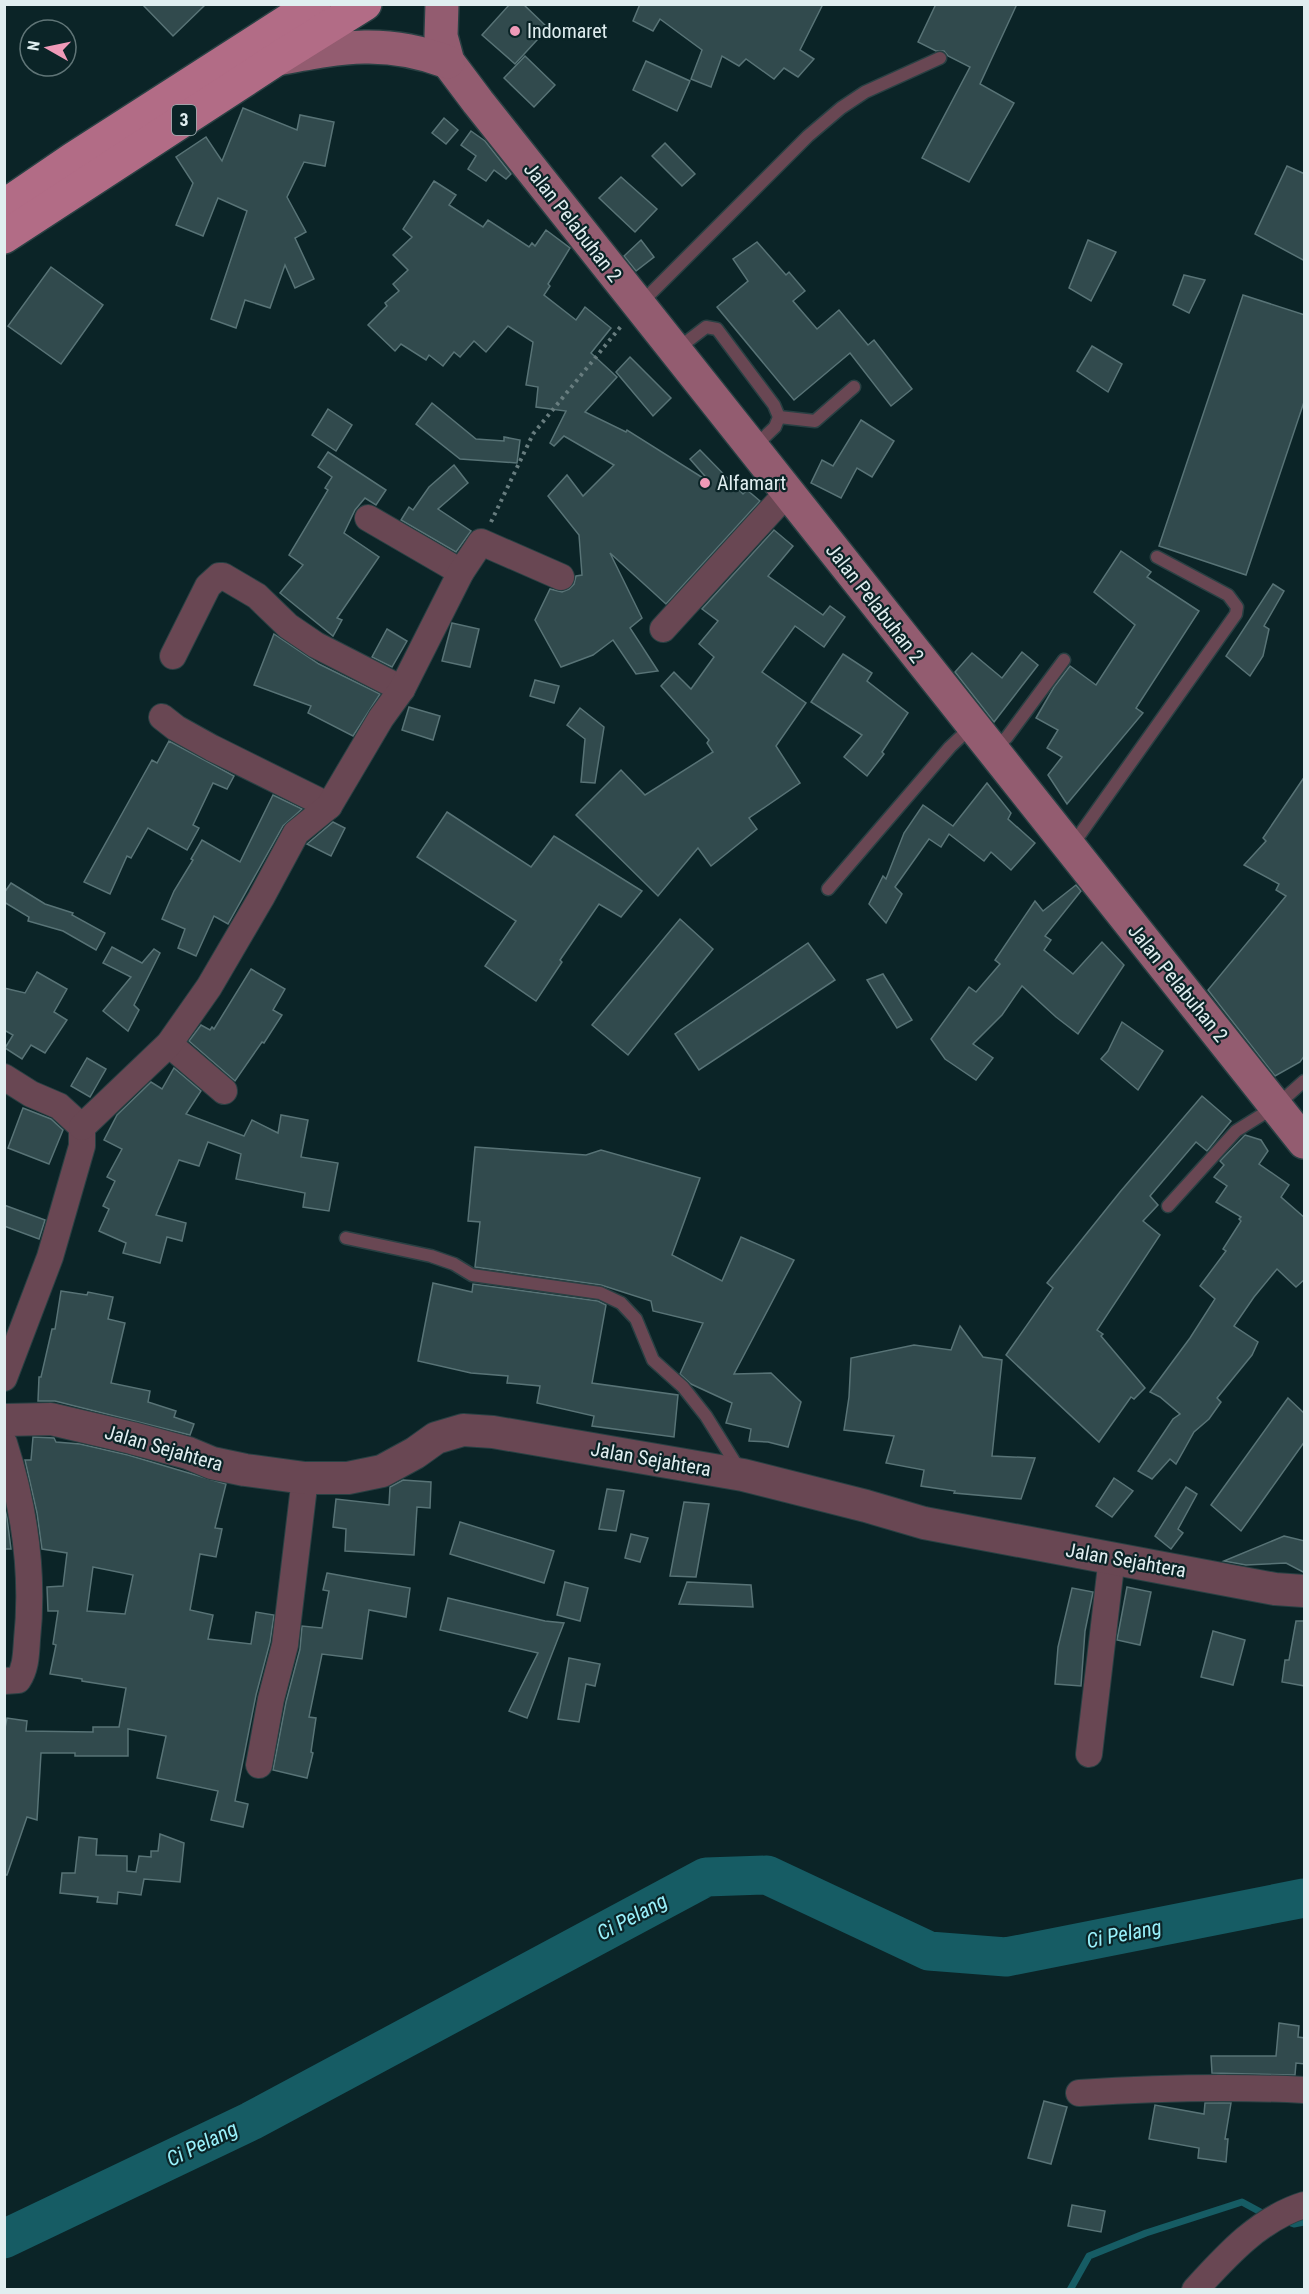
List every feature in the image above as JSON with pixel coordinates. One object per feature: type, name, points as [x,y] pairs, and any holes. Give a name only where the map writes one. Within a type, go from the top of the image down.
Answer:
[{"type":"main road","points":[[280,4],[268,49],[378,46],[422,52],[448,62]]},
{"type":"main road","name":"3","points":[[4,237],[268,49],[314,4]]},
{"type":"main road","name":"3","points":[[4,206],[268,49],[365,4]]},
{"type":"main road","points":[[442,4],[441,36],[448,62]]},
{"type":"main road","name":"Jalan Pelabuhan 2","points":[[448,62],[972,726],[1305,1142]]},
{"type":"street","points":[[663,629],[788,492]]},
{"type":"street","points":[[368,518],[461,572]]},
{"type":"street","points":[[4,1378],[50,1257],[82,1146],[82,1127],[169,1044],[209,987],[296,832],[329,806],[381,718],[402,689],[461,572],[482,542],[561,577]]},
{"type":"street","points":[[173,656],[208,586],[219,576],[223,576],[257,596],[288,626],[316,645],[402,689]]},
{"type":"street","points":[[162,717],[176,728],[212,748],[329,806]]},
{"type":"street","points":[[169,1044],[224,1092]]},
{"type":"street","points":[[4,1077],[31,1094],[59,1106],[82,1127]]},
{"type":"street","name":"Jalan Sejahtera","points":[[4,1420],[51,1419],[188,1453],[212,1463],[305,1478],[348,1478],[382,1471],[415,1453],[436,1438],[463,1430],[493,1432],[743,1475],[924,1523],[1275,1589],[1305,1591]]},
{"type":"street","points":[[4,1443],[23,1518],[30,1611],[25,1662],[21,1674],[18,1680],[4,1681]]},
{"type":"street","points":[[259,1765],[271,1699],[285,1645],[305,1478]]},
{"type":"street","points":[[1089,1754],[1112,1557]]},
{"type":"street","points":[[1078,2092],[1180,2088],[1305,2090]]},
{"type":"street","points":[[1194,2289],[1228,2253],[1265,2224],[1287,2211],[1305,2205]]},
{"type":"lane","points":[[639,305],[808,136],[841,108],[865,92],[940,58]]},
{"type":"lane","points":[[675,351],[706,327],[717,329],[774,405],[778,417],[775,427],[753,448]]},
{"type":"lane","points":[[778,417],[815,421],[854,387]]},
{"type":"lane","points":[[1070,848],[1236,614],[1237,607],[1228,595],[1157,557]]},
{"type":"lane","points":[[993,751],[1007,736],[1064,660]]},
{"type":"lane","points":[[828,889],[950,747],[972,726]]},
{"type":"lane","points":[[1167,1206],[1236,1131],[1275,1106],[1305,1081]]},
{"type":"lane","points":[[346,1238],[431,1256],[454,1264],[472,1275],[600,1293],[621,1303],[636,1319],[653,1360],[683,1387],[706,1416],[743,1475]]},
{"type":"path","points":[[482,542],[533,434],[639,305]]},
{"type":"building","points":[[142,4],[206,4],[173,36]]},
{"type":"building","name":"Indomaret","points":[[510,4],[523,4],[548,28],[515,64],[482,35]]},
{"type":"building","points":[[640,4],[823,4],[800,50],[814,59],[798,77],[784,68],[774,79],[746,59],[739,66],[722,56],[711,87],[691,79],[702,50],[660,19],[653,31],[633,21]]},
{"type":"building","points":[[936,4],[1017,4],[980,84],[1014,103],[969,182],[922,158],[970,67],[948,56],[944,51],[936,51],[918,42]]},
{"type":"building","points":[[525,56],[555,85],[534,107],[504,78]]},
{"type":"building","points":[[646,61],[690,81],[677,111],[633,90]]},
{"type":"building","points":[[243,108],[297,130],[300,115],[334,122],[325,166],[304,162],[287,197],[306,232],[295,238],[314,279],[295,288],[285,265],[270,308],[245,300],[236,328],[211,319],[247,211],[218,198],[203,236],[176,225],[193,183],[176,157],[206,137],[222,161]]},
{"type":"building","points":[[444,118],[458,130],[446,144],[432,133]]},
{"type":"building","points":[[471,131],[485,141],[511,174],[506,179],[494,170],[486,181],[468,169],[476,156],[461,145]]},
{"type":"building","points":[[665,143],[695,174],[682,186],[652,156]]},
{"type":"building","points":[[1287,166],[1305,174],[1305,261],[1255,234]]},
{"type":"building","points":[[621,177],[657,209],[635,232],[599,198]]},
{"type":"building","points":[[434,181],[456,195],[449,205],[483,227],[488,220],[529,247],[532,243],[535,246],[546,230],[570,248],[548,284],[550,286],[544,295],[576,320],[585,307],[611,328],[591,353],[617,377],[585,412],[626,432],[627,430],[711,483],[690,459],[700,450],[743,494],[747,490],[760,501],[666,604],[610,553],[642,618],[630,628],[658,671],[636,674],[613,640],[593,655],[561,667],[535,620],[550,589],[562,592],[569,589],[574,584],[576,576],[582,575],[579,535],[548,496],[567,475],[583,496],[614,465],[564,436],[554,446],[550,443],[566,411],[536,407],[538,387],[526,385],[533,342],[508,326],[486,352],[474,341],[460,357],[454,352],[443,366],[429,355],[426,360],[401,344],[395,351],[368,325],[387,306],[385,303],[399,291],[393,284],[408,270],[393,255],[412,237],[403,229]]},
{"type":"building","points":[[641,240],[654,257],[636,271],[624,256]]},
{"type":"building","points":[[1088,240],[1116,252],[1091,301],[1069,288]]},
{"type":"building","points":[[757,242],[786,275],[789,272],[805,291],[793,301],[817,329],[839,310],[868,345],[874,340],[912,389],[891,406],[850,353],[794,400],[717,307],[748,281],[733,259]]},
{"type":"building","points":[[51,267],[103,305],[61,364],[8,326]]},
{"type":"building","points":[[1184,275],[1205,280],[1189,313],[1173,305]]},
{"type":"building","points":[[1243,295],[1305,315],[1305,399],[1246,575],[1159,546]]},
{"type":"building","points":[[1092,346],[1122,364],[1108,392],[1077,371]]},
{"type":"building","points":[[630,357],[671,398],[653,416],[616,372]]},
{"type":"building","points":[[432,403],[476,439],[504,441],[504,437],[520,440],[517,463],[460,459],[416,424]]},
{"type":"building","points":[[328,409],[352,425],[336,451],[312,435]]},
{"type":"building","points":[[861,420],[894,441],[872,477],[857,468],[841,498],[811,483],[822,460],[833,466]]},
{"type":"building","points":[[328,452],[386,490],[376,505],[365,498],[355,510],[344,533],[379,557],[337,618],[342,620],[333,636],[280,593],[303,565],[289,555],[328,490],[325,488],[332,477],[318,467]]},
{"type":"building","points":[[454,465],[468,483],[438,509],[471,531],[456,552],[401,520],[409,507],[413,510],[429,487]]},
{"type":"building","points":[[774,530],[793,546],[768,576],[823,615],[830,606],[845,617],[824,647],[795,626],[762,672],[806,703],[776,746],[800,783],[749,818],[757,829],[711,866],[698,848],[658,896],[576,815],[621,770],[645,795],[713,752],[707,743],[709,740],[661,686],[674,672],[691,689],[714,657],[699,644],[718,621],[702,609]]},
{"type":"building","points":[[1121,551],[1151,572],[1147,577],[1199,611],[1136,708],[1143,713],[1067,804],[1048,775],[1062,757],[1047,748],[1058,730],[1036,718],[1054,687],[1070,666],[1096,685],[1135,625],[1094,592]]},
{"type":"building","points":[[1273,584],[1284,591],[1264,626],[1269,629],[1263,656],[1250,676],[1226,656]]},
{"type":"building","points":[[452,623],[479,629],[470,667],[442,661]]},
{"type":"building","points":[[387,629],[407,641],[392,667],[372,657]]},
{"type":"building","points":[[274,634],[319,664],[380,694],[353,736],[308,713],[311,706],[254,685]]},
{"type":"building","points":[[1022,652],[1038,665],[994,722],[955,672],[972,653],[1002,678]]},
{"type":"building","points":[[843,654],[872,673],[867,681],[908,713],[882,752],[884,754],[867,776],[844,757],[862,735],[811,702]]},
{"type":"building","points":[[535,680],[559,686],[554,703],[530,696]]},
{"type":"building","points":[[409,707],[440,716],[433,740],[402,730]]},
{"type":"building","points":[[580,708],[604,727],[595,783],[581,782],[585,739],[567,725]]},
{"type":"building","points":[[169,741],[234,776],[227,789],[213,783],[193,825],[199,828],[187,850],[148,828],[131,858],[127,856],[110,894],[84,882],[152,760],[157,763]]},
{"type":"building","points":[[1305,776],[1305,1055],[1300,1062],[1275,1076],[1208,990],[1286,896],[1276,890],[1279,884],[1244,865],[1266,841],[1263,838]]},
{"type":"building","points":[[987,783],[1011,813],[1008,819],[1035,843],[1011,870],[991,852],[984,861],[949,834],[941,847],[929,839],[895,887],[902,894],[886,923],[869,904],[883,876],[886,879],[904,833],[923,805],[953,826]]},
{"type":"building","points":[[273,795],[302,809],[283,826],[228,924],[214,916],[196,956],[178,948],[185,929],[162,919],[174,891],[202,840],[240,862]]},
{"type":"building","points":[[447,812],[531,867],[554,836],[642,891],[621,917],[599,904],[560,960],[562,962],[536,1001],[485,966],[516,921],[417,857]]},
{"type":"building","points":[[333,822],[345,828],[331,856],[307,844]]},
{"type":"building","points":[[11,883],[45,904],[73,913],[72,915],[105,933],[96,950],[63,931],[28,921],[29,917],[4,902],[4,893]]},
{"type":"building","points":[[1076,885],[1081,891],[1045,936],[1051,940],[1044,950],[1073,974],[1102,942],[1124,965],[1078,1034],[1022,986],[1002,1015],[973,1044],[993,1058],[976,1080],[945,1059],[931,1039],[969,987],[976,992],[1000,964],[995,960],[1035,901],[1043,911]]},
{"type":"building","points":[[680,919],[713,949],[628,1055],[592,1025]]},
{"type":"building","points":[[808,943],[835,980],[699,1070],[675,1034]]},
{"type":"building","points":[[112,947],[142,963],[154,949],[160,953],[134,1005],[139,1010],[128,1031],[103,1011],[131,977],[103,963]]},
{"type":"building","points":[[251,969],[285,989],[273,1010],[282,1015],[235,1081],[189,1041],[201,1025],[210,1030],[212,1027],[214,1029]]},
{"type":"building","points":[[37,972],[67,989],[54,1012],[67,1020],[45,1053],[31,1045],[22,1059],[5,1048],[13,1035],[4,1030],[4,988],[25,993]]},
{"type":"building","points":[[883,974],[912,1020],[897,1028],[867,980]]},
{"type":"building","points":[[1122,1022],[1163,1051],[1138,1090],[1101,1059],[1108,1051]]},
{"type":"building","points":[[87,1058],[106,1069],[90,1097],[71,1086]]},
{"type":"building","points":[[174,1068],[201,1091],[186,1114],[244,1136],[252,1120],[278,1133],[281,1115],[308,1120],[301,1157],[338,1163],[329,1211],[303,1207],[305,1193],[236,1179],[241,1154],[208,1142],[199,1166],[179,1160],[156,1215],[186,1223],[182,1241],[167,1237],[160,1263],[123,1253],[126,1243],[99,1231],[109,1209],[103,1206],[115,1181],[107,1177],[122,1149],[104,1140],[117,1115],[151,1082],[162,1089]]},
{"type":"building","points":[[1202,1096],[1231,1121],[1207,1151],[1196,1142],[1150,1196],[1158,1205],[1143,1221],[1160,1235],[1097,1330],[1103,1334],[1101,1336],[1145,1388],[1134,1399],[1131,1397],[1099,1442],[1006,1355],[1053,1288],[1047,1283],[1120,1192]]},
{"type":"building","points":[[23,1108],[51,1119],[63,1130],[49,1164],[8,1148]]},
{"type":"building","points":[[1245,1135],[1261,1140],[1268,1151],[1259,1164],[1289,1185],[1281,1197],[1305,1218],[1305,1279],[1296,1287],[1277,1269],[1254,1297],[1234,1326],[1258,1342],[1252,1355],[1217,1398],[1221,1402],[1209,1419],[1194,1432],[1176,1464],[1170,1459],[1152,1479],[1138,1471],[1173,1419],[1180,1414],[1160,1397],[1150,1392],[1190,1338],[1215,1299],[1200,1286],[1226,1251],[1223,1249],[1241,1221],[1239,1219],[1241,1217],[1216,1202],[1227,1186],[1214,1177],[1224,1165],[1220,1161]]},
{"type":"building","points":[[475,1147],[586,1155],[601,1150],[700,1178],[672,1255],[722,1281],[741,1237],[794,1260],[734,1374],[771,1373],[801,1402],[788,1447],[768,1442],[749,1441],[751,1429],[726,1423],[732,1403],[691,1384],[680,1374],[703,1323],[653,1311],[651,1301],[601,1285],[475,1267],[480,1222],[468,1221]]},
{"type":"building","points":[[4,1205],[45,1220],[39,1239],[4,1226]]},
{"type":"building","points":[[433,1283],[472,1292],[473,1284],[598,1301],[606,1305],[592,1383],[678,1395],[674,1437],[592,1426],[594,1416],[537,1403],[540,1386],[507,1383],[508,1376],[471,1373],[418,1361]]},
{"type":"building","points":[[61,1291],[87,1295],[88,1292],[113,1297],[108,1319],[125,1323],[111,1383],[150,1391],[148,1402],[176,1411],[174,1417],[194,1424],[190,1435],[55,1401],[38,1401],[39,1377],[41,1377],[52,1329],[55,1329]]},
{"type":"building","points":[[960,1326],[983,1357],[1002,1360],[992,1456],[1035,1458],[1021,1499],[954,1493],[955,1491],[921,1486],[924,1470],[886,1463],[894,1436],[844,1430],[851,1358],[914,1345],[951,1350]]},
{"type":"building","points":[[1288,1398],[1305,1414],[1305,1441],[1241,1531],[1211,1505]]},
{"type":"building","points":[[33,1437],[54,1438],[56,1442],[80,1444],[128,1455],[226,1484],[215,1528],[222,1529],[216,1557],[200,1554],[190,1610],[213,1615],[208,1639],[251,1644],[256,1612],[274,1615],[235,1801],[248,1804],[243,1827],[211,1820],[218,1791],[157,1778],[166,1736],[128,1729],[128,1756],[75,1756],[75,1753],[41,1753],[37,1820],[27,1817],[7,1875],[4,1875],[4,1733],[7,1718],[27,1721],[26,1731],[93,1732],[93,1727],[119,1727],[126,1688],[50,1674],[56,1645],[53,1644],[58,1611],[48,1611],[47,1587],[63,1586],[67,1553],[42,1549],[37,1513],[25,1460],[31,1460]],"holes":[[[93,1567],[133,1575],[125,1614],[87,1611]]]},
{"type":"building","points":[[1114,1478],[1133,1491],[1112,1517],[1096,1506]]},
{"type":"building","points":[[403,1480],[431,1482],[430,1508],[417,1507],[414,1555],[345,1551],[346,1529],[333,1527],[336,1499],[389,1505],[390,1487]]},
{"type":"building","points":[[1186,1487],[1197,1494],[1178,1529],[1183,1533],[1171,1549],[1155,1536]]},
{"type":"building","points":[[607,1489],[624,1491],[616,1531],[599,1529]]},
{"type":"building","points":[[684,1502],[709,1504],[696,1577],[670,1576]]},
{"type":"building","points":[[4,1505],[7,1518],[11,1549],[4,1549]]},
{"type":"building","points":[[460,1522],[554,1551],[544,1583],[450,1554]]},
{"type":"building","points":[[631,1534],[648,1538],[640,1562],[625,1558]]},
{"type":"building","points":[[1284,1536],[1305,1541],[1305,1573],[1286,1563],[1246,1565],[1224,1561]]},
{"type":"building","points":[[327,1573],[410,1588],[406,1617],[369,1610],[362,1659],[322,1654],[309,1717],[316,1718],[311,1752],[313,1753],[307,1778],[273,1770],[286,1702],[300,1649],[302,1626],[322,1628],[329,1591],[323,1590]]},
{"type":"building","points":[[565,1582],[588,1588],[580,1621],[557,1615]]},
{"type":"building","points":[[687,1582],[751,1585],[753,1607],[679,1604]]},
{"type":"building","points":[[1127,1587],[1151,1592],[1140,1645],[1117,1640]]},
{"type":"building","points":[[1072,1588],[1093,1592],[1085,1631],[1081,1686],[1055,1684],[1058,1647]]},
{"type":"building","points":[[448,1598],[545,1621],[564,1623],[527,1718],[509,1711],[538,1653],[440,1630]]},
{"type":"building","points":[[1296,1621],[1305,1621],[1305,1686],[1282,1682],[1285,1660],[1289,1660]]},
{"type":"building","points":[[1213,1631],[1245,1640],[1233,1685],[1201,1677]]},
{"type":"building","points":[[569,1658],[600,1664],[595,1686],[586,1684],[579,1722],[558,1719]]},
{"type":"building","points":[[160,1834],[184,1843],[180,1882],[144,1879],[141,1895],[118,1892],[117,1904],[97,1902],[98,1897],[60,1893],[62,1873],[75,1873],[79,1837],[97,1839],[96,1855],[127,1856],[127,1871],[136,1872],[139,1856],[151,1857],[151,1851],[158,1851]]},
{"type":"building","points":[[1279,2023],[1299,2026],[1298,2037],[1305,2038],[1305,2064],[1296,2063],[1295,2075],[1212,2073],[1211,2056],[1276,2056]]},
{"type":"building","points":[[1044,2101],[1067,2107],[1051,2164],[1028,2158]]},
{"type":"building","points":[[1205,2103],[1231,2103],[1225,2139],[1228,2139],[1226,2162],[1198,2158],[1199,2148],[1149,2139],[1155,2105],[1204,2114]]},
{"type":"building","points":[[1072,2205],[1105,2211],[1101,2232],[1068,2226]]},
{"type":"waterway","name":"Ci Pelang","points":[[4,2239],[251,2121],[706,1877],[767,1875],[929,1951],[1006,1957],[1304,1898]]},
{"type":"waterway","points":[[1070,2290],[1089,2256],[1146,2233],[1242,2202],[1266,2215]]},
{"type":"waterway","points":[[1285,2221],[1294,2224],[1304,2222]]},
{"type":"place","name":"Indomaret","points":[[515,31]]},
{"type":"place","name":"Alfamart","points":[[705,483]]}]
